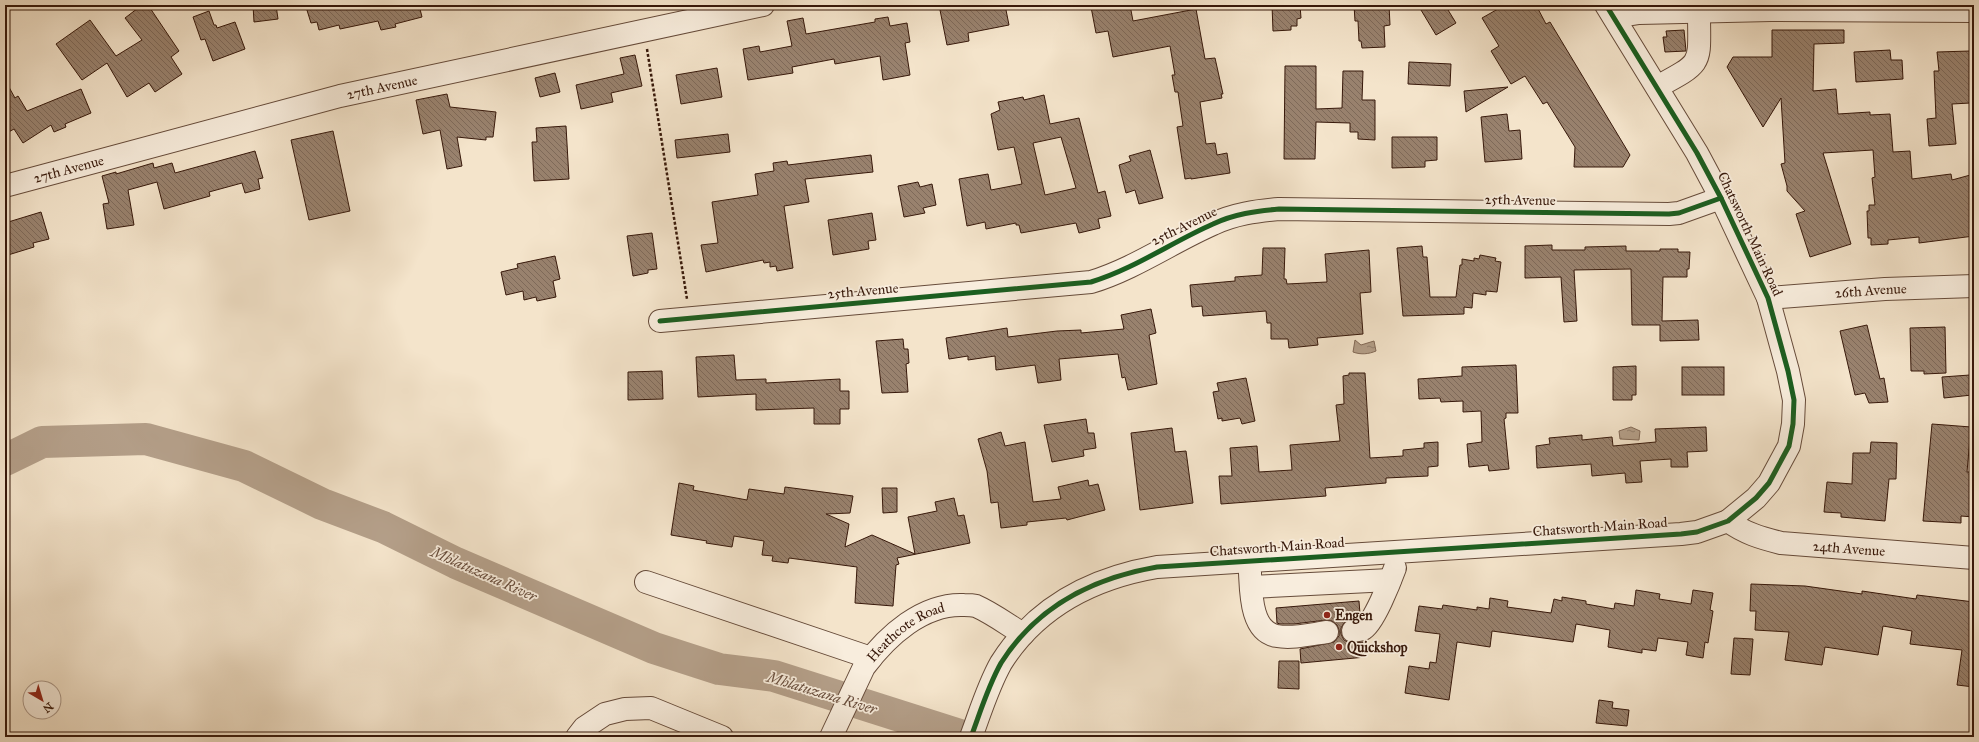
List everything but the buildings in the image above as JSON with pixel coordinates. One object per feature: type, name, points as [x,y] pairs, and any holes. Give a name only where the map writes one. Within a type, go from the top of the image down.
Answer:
[{"type":"street","name":"27th Avenue","points":[[5,186],[340,96],[763,5]]},
{"type":"street","points":[[1610,11],[1640,13],[1771,10],[1974,11]]},
{"type":"street","name":"Chatsworth Main Road","points":[[971,737],[986,697],[1001,664],[1023,634],[1048,611],[1076,592],[1127,572],[1157,567],[1681,534],[1697,532],[1728,521],[1756,498],[1769,483],[1789,446],[1793,424],[1794,400],[1788,371],[1768,298],[1721,198],[1697,153],[1658,87],[1610,11]]},
{"type":"street","points":[[1658,87],[1689,69],[1696,62],[1699,53],[1699,12]]},
{"type":"street","name":"25th Avenue","points":[[660,321],[1091,282],[1118,272],[1214,223],[1255,212],[1279,209],[1669,214],[1679,213],[1721,198]]},
{"type":"street","name":"26th Avenue","points":[[1768,298],[1885,289],[1974,286]]},
{"type":"street","name":"24th Avenue","points":[[1728,521],[1754,536],[1780,543],[1974,558]]},
{"type":"street","points":[[1353,630],[1363,629],[1369,624],[1390,580],[1400,551]]},
{"type":"street","points":[[1249,561],[1254,610],[1264,630],[1270,634],[1279,636],[1327,632]]},
{"type":"street","points":[[1251,587],[1390,580]]},
{"type":"street","points":[[646,582],[867,662]]},
{"type":"street","name":"Heathcote Road","points":[[830,737],[867,662],[889,639],[910,622],[930,611],[954,604],[975,606],[1023,634]]},
{"type":"street","points":[[577,737],[584,728],[605,714],[625,708],[651,708],[722,737]]},
{"type":"path","points":[[644,31],[680,244],[690,319]]},
{"type":"water","points":[[1355,340],[1361,345],[1374,341],[1376,351],[1365,354],[1353,352]]},
{"type":"water","points":[[1631,427],[1640,431],[1639,440],[1620,439],[1619,431]]},
{"type":"waterway","name":"Mhlatuzana River","points":[[5,460],[42,442],[146,439],[244,466],[322,504],[383,527],[456,563],[654,648],[719,669],[774,676],[966,737]]},
{"type":"cycle path","points":[[971,737],[996,672],[1015,643],[1049,610],[1068,598],[1089,587],[1133,572],[1157,567],[1681,534],[1697,532],[1728,521],[1756,498],[1769,483],[1789,446],[1793,424],[1794,400],[1788,371],[1768,298],[1721,198],[1697,153],[1606,5]]},
{"type":"cycle path","points":[[660,321],[1091,282],[1107,277],[1138,263],[1198,231],[1221,221],[1237,215],[1279,209],[1669,214],[1679,213],[1721,198]]},
{"type":"place","name":"Engen","points":[[1327,615]]},
{"type":"place","name":"Quickshop","points":[[1339,647]]}]
